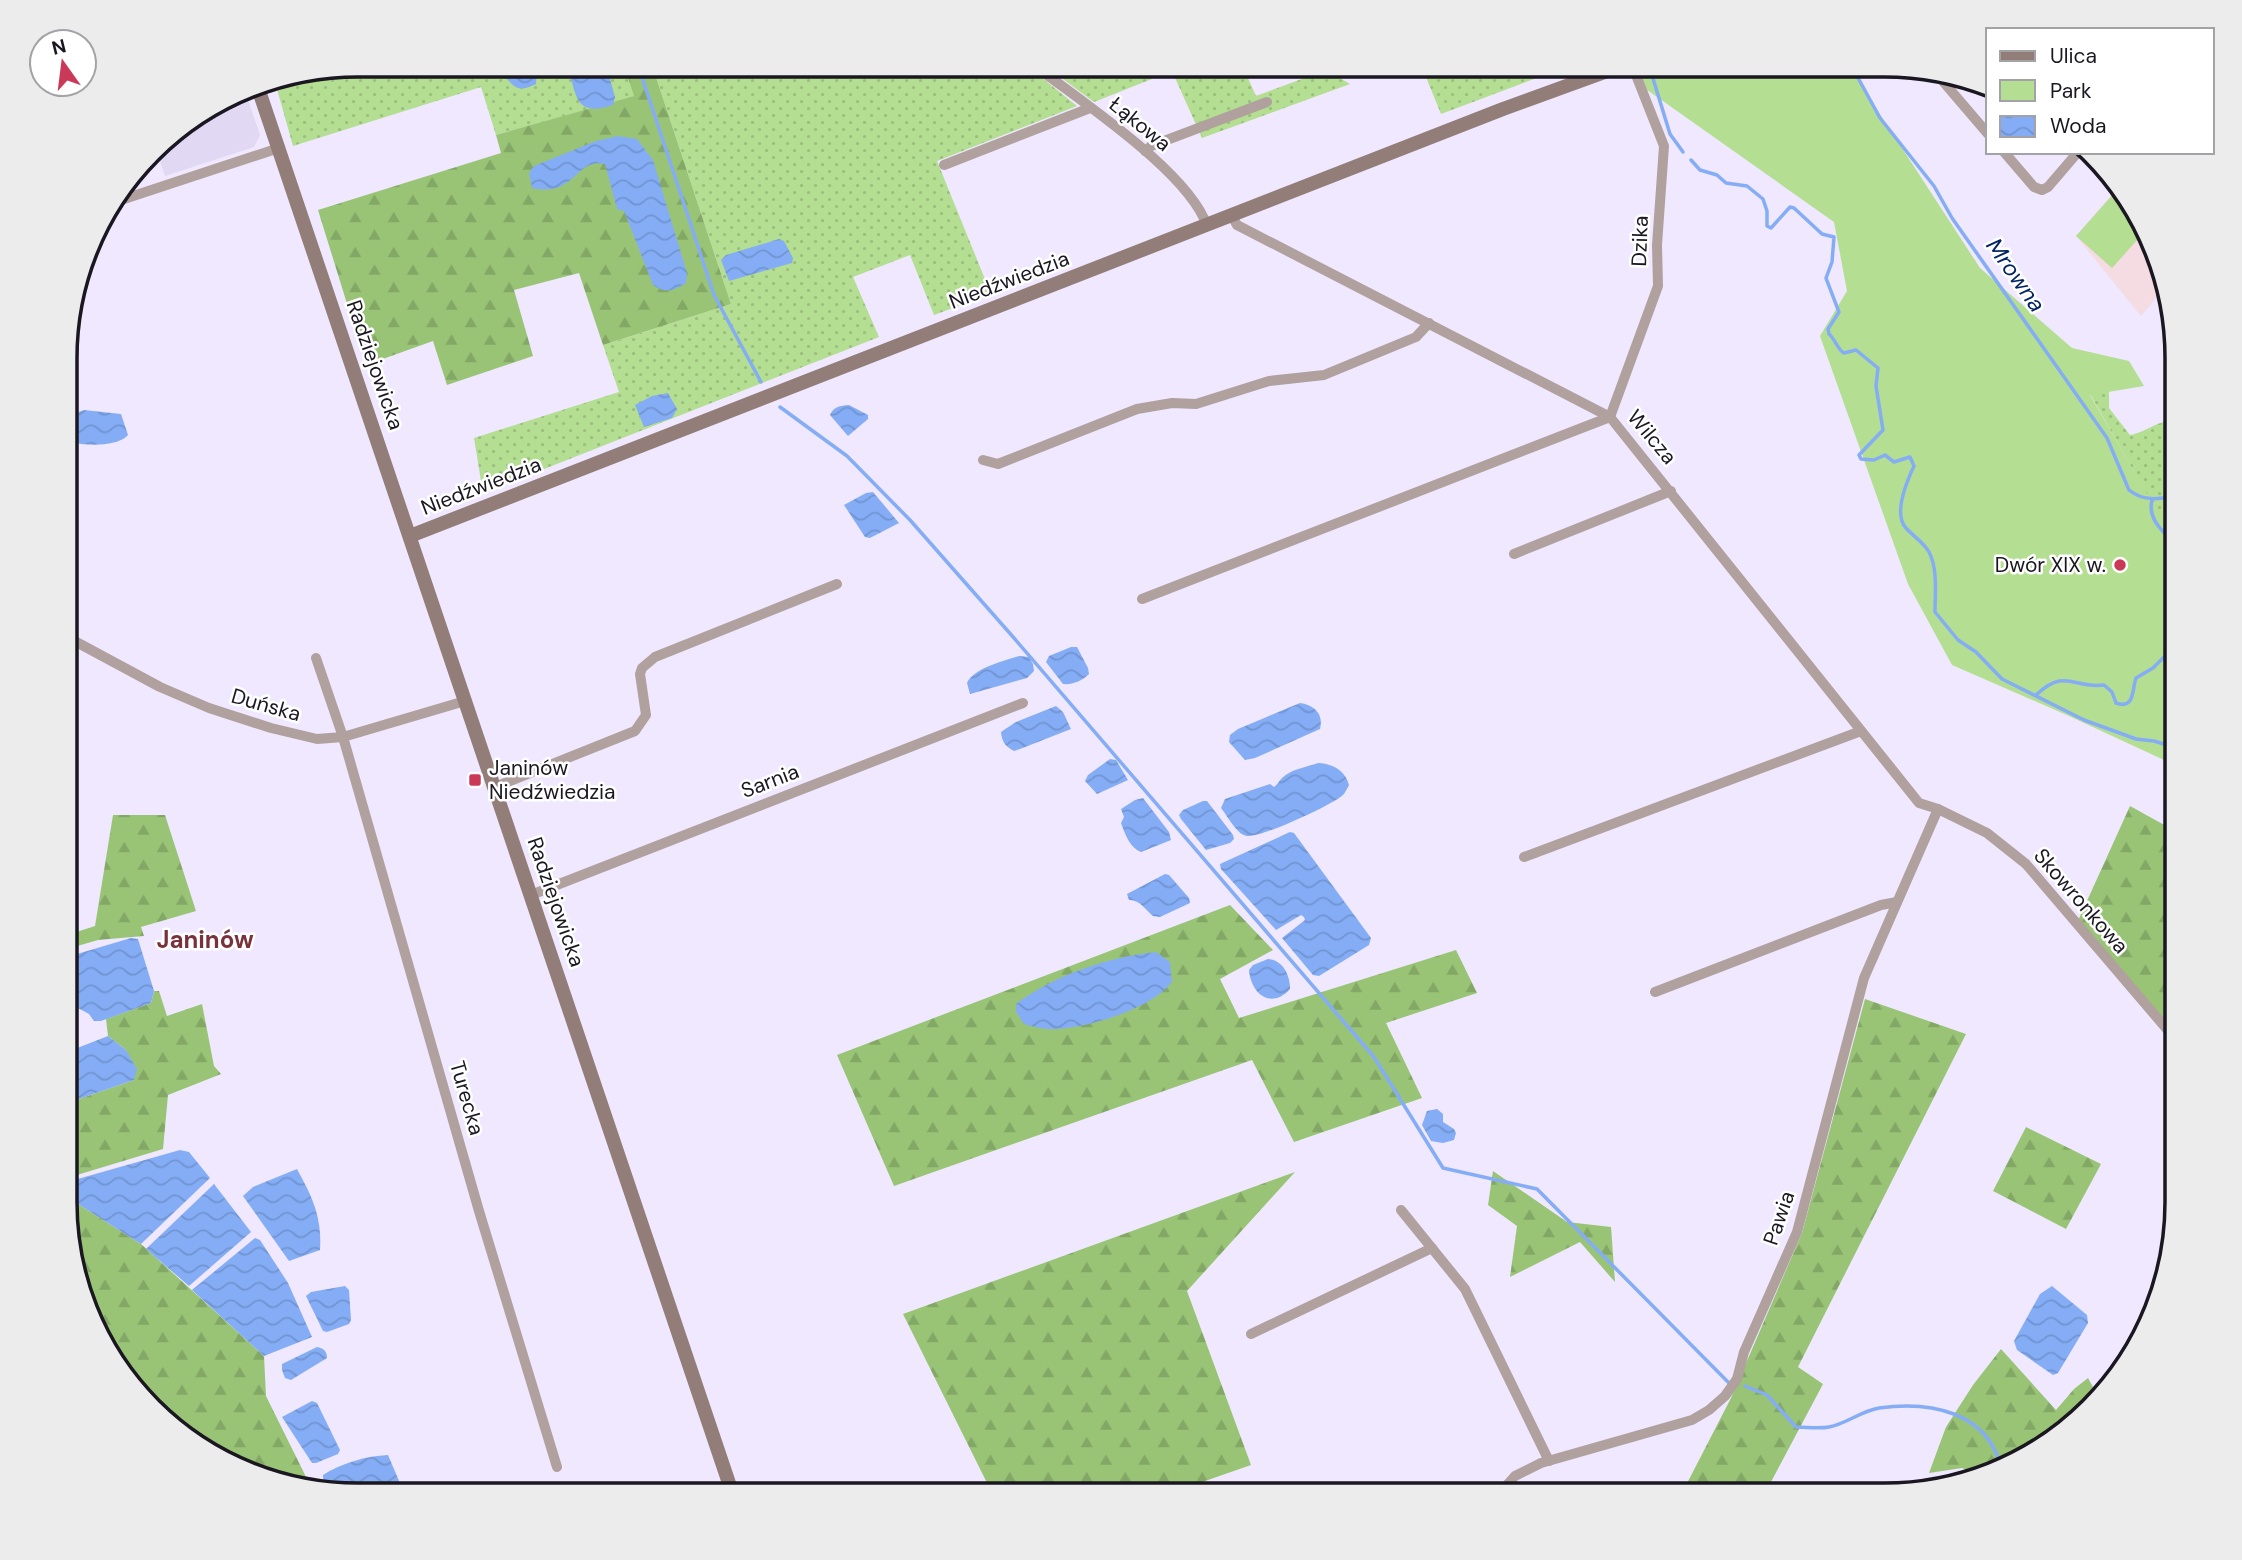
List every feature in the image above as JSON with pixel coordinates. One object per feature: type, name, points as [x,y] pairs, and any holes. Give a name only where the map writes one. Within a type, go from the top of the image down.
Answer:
[{"type":"main road","name":"Niedźwiedzia","points":[[410,536],[1591,77]]},
{"type":"main road","name":"Radziejowicka","points":[[260,95],[729,1483]]},
{"type":"street","name":"Łąkowa","points":[[1050,77],[1145,150],[1194,199],[1207,226]]},
{"type":"street","name":"Dzika","points":[[1610,417],[1658,286],[1657,245],[1664,146],[1637,77]]},
{"type":"street","points":[[1945,84],[1986,132]]},
{"type":"street","points":[[1145,150],[1267,102]]},
{"type":"street","points":[[944,165],[1090,108]]},
{"type":"street","points":[[127,198],[279,148]]},
{"type":"street","points":[[2006,154],[2034,187],[2042,190],[2048,187],[2076,154]]},
{"type":"street","name":"Wilcza","points":[[1232,216],[1237,225],[1610,417],[1919,803],[1938,809]]},
{"type":"street","points":[[983,460],[998,464],[1137,409],[1172,403],[1196,404],[1269,381],[1324,375],[1416,337],[1429,323]]},
{"type":"street","points":[[1142,599],[1610,417]]},
{"type":"street","points":[[1514,554],[1671,491]]},
{"type":"street","points":[[495,787],[635,732],[646,715],[640,674],[642,668],[655,656],[837,584]]},
{"type":"street","name":"Duńska","points":[[77,643],[160,687],[209,708],[271,728],[317,739],[343,737],[466,701]]},
{"type":"street","name":"Turecka","points":[[316,657],[343,737],[479,1211],[557,1467]]},
{"type":"street","name":"Sarnia","points":[[531,895],[1023,703]]},
{"type":"street","points":[[1524,857],[1861,731]]},
{"type":"street","name":"Pawia","points":[[1509,1483],[1515,1476],[1549,1461],[1692,1420],[1725,1396],[1737,1379],[1744,1352],[1797,1232],[1864,978],[1938,809]]},
{"type":"street","name":"Skowronkowa","points":[[1938,809],[1986,833],[2026,864],[2165,1027]]},
{"type":"street","points":[[1655,992],[1881,905],[1896,902]]},
{"type":"street","points":[[1401,1210],[1465,1289],[1549,1461]]},
{"type":"street","points":[[1251,1334],[1432,1248]]},
{"type":"shaded area","points":[[248,99],[260,135],[254,147],[165,176],[159,159],[202,124]]},
{"type":"shaded area","points":[[2112,194],[2144,251],[2158,296],[2141,316],[2076,236]]},
{"type":"green space","points":[[628,77],[635,96],[496,135],[481,87],[293,146],[277,89],[321,79]]},
{"type":"green space","points":[[628,77],[656,77],[731,304],[603,345],[579,273],[514,290],[533,356],[447,385],[433,341],[366,365],[318,210],[501,153],[496,135],[634,96]]},
{"type":"green space","points":[[656,77],[1041,77],[1077,106],[937,161],[991,294],[934,315],[910,255],[853,277],[879,337],[483,493],[474,438],[619,392],[603,345],[731,304]]},
{"type":"green space","points":[[1060,77],[1157,77],[1094,102]]},
{"type":"green space","points":[[1175,77],[1247,77],[1256,96],[1307,77],[1338,77],[1350,84],[1202,138]]},
{"type":"green space","points":[[1426,77],[1539,77],[1441,114]]},
{"type":"green space","points":[[1642,77],[1856,77],[1980,268],[2072,348],[2129,361],[2144,386],[2090,395],[2159,515],[2165,511],[2165,760],[1952,665],[1908,584],[1820,336],[1847,291],[1834,222],[1643,87]]},
{"type":"green space","points":[[2113,195],[2138,239],[2112,268],[2076,236]]},
{"type":"green space","points":[[2109,391],[2109,408],[2130,435],[2165,422],[2165,512],[2159,516],[2090,394]]},
{"type":"green space","points":[[2130,806],[2165,825],[2165,1032],[2077,923]]},
{"type":"green space","points":[[113,815],[165,815],[196,911],[141,927],[144,936],[98,940],[77,946],[77,932],[95,926]]},
{"type":"green space","points":[[1230,905],[1273,950],[1220,979],[1239,1018],[1456,950],[1477,993],[1386,1023],[1422,1098],[1294,1142],[1252,1060],[894,1186],[837,1055]]},
{"type":"green space","points":[[154,991],[159,991],[167,1016],[202,1004],[214,1066],[221,1074],[168,1095],[163,1149],[77,1175],[77,1100],[134,1080],[126,1050],[108,1036],[106,1019],[151,1003]]},
{"type":"green space","points":[[1865,999],[1966,1034],[1798,1367],[1823,1384],[1770,1483],[1687,1483],[1731,1398],[1802,1233]]},
{"type":"green space","points":[[2026,1127],[2101,1164],[2066,1229],[1993,1191]]},
{"type":"green space","points":[[1493,1171],[1567,1222],[1611,1227],[1615,1282],[1580,1242],[1510,1277],[1517,1226],[1488,1205]]},
{"type":"green space","points":[[1295,1172],[1187,1291],[1251,1465],[1199,1483],[987,1483],[903,1314]]},
{"type":"green space","points":[[77,1203],[141,1244],[264,1356],[266,1396],[307,1479],[251,1462],[202,1436],[159,1401],[135,1373],[106,1326],[92,1292],[82,1257]]},
{"type":"green space","points":[[2001,1349],[2056,1410],[2074,1389],[2088,1378],[2093,1387],[2083,1401],[2055,1425],[2008,1454],[1966,1470],[1962,1468],[1929,1473],[1946,1427],[1973,1385]]},
{"type":"water","points":[[505,77],[536,77],[536,84],[522,88],[514,86]]},
{"type":"water","points":[[571,77],[609,77],[615,97],[613,105],[591,108],[584,106],[576,94]]},
{"type":"water","points":[[618,136],[637,139],[653,160],[687,273],[686,283],[673,290],[662,290],[653,285],[624,211],[617,209],[605,164],[587,166],[558,187],[547,190],[532,188],[529,173],[534,166],[596,141]]},
{"type":"water","points":[[779,239],[784,241],[793,258],[792,263],[729,281],[721,260],[726,255]]},
{"type":"water","points":[[668,393],[677,409],[672,418],[644,427],[635,405],[652,396]]},
{"type":"water","points":[[849,405],[868,415],[868,419],[848,436],[830,415],[835,408]]},
{"type":"water","points":[[84,410],[121,414],[128,435],[111,443],[77,443],[77,413]]},
{"type":"water","points":[[873,492],[899,523],[870,538],[865,537],[844,505]]},
{"type":"water","points":[[1077,647],[1089,674],[1077,682],[1063,684],[1046,662],[1049,656]]},
{"type":"water","points":[[1019,656],[1029,657],[1033,664],[1034,671],[1027,678],[970,694],[967,683],[976,673]]},
{"type":"water","points":[[1300,703],[1317,711],[1321,719],[1320,729],[1245,760],[1229,742],[1230,735],[1238,729]]},
{"type":"water","points":[[1056,706],[1063,712],[1071,729],[1014,751],[1004,743],[1001,732],[1016,722]]},
{"type":"water","points":[[1110,759],[1116,760],[1128,780],[1097,794],[1085,781],[1088,775]]},
{"type":"water","points":[[1318,763],[1338,769],[1345,775],[1349,785],[1336,800],[1281,827],[1255,835],[1243,835],[1221,808],[1225,799],[1270,784],[1274,787],[1290,772]]},
{"type":"water","points":[[1143,798],[1169,832],[1171,840],[1141,852],[1126,836],[1121,823],[1124,817],[1121,809]]},
{"type":"water","points":[[1207,801],[1233,835],[1234,839],[1230,843],[1206,850],[1181,819],[1179,815],[1183,810]]},
{"type":"water","points":[[1290,832],[1294,833],[1371,938],[1369,945],[1319,976],[1313,975],[1282,938],[1305,920],[1304,917],[1301,915],[1276,930],[1221,869],[1220,864]]},
{"type":"water","points":[[1165,874],[1169,875],[1189,898],[1190,903],[1160,917],[1153,916],[1139,903],[1129,900],[1127,894]]},
{"type":"water","points":[[131,938],[138,939],[154,991],[151,1003],[101,1021],[94,1021],[89,1014],[77,1009],[77,954]]},
{"type":"water","points":[[1156,952],[1170,962],[1172,982],[1150,1000],[1119,1015],[1086,1025],[1053,1029],[1024,1024],[1016,1012],[1016,1004],[1064,976],[1120,958]]},
{"type":"water","points":[[1268,959],[1278,962],[1285,969],[1290,989],[1283,995],[1269,999],[1258,992],[1249,970],[1253,965]]},
{"type":"water","points":[[108,1036],[126,1050],[137,1069],[134,1080],[77,1100],[77,1048]]},
{"type":"water","points":[[1437,1109],[1443,1114],[1443,1122],[1454,1129],[1454,1140],[1443,1143],[1431,1141],[1422,1125],[1427,1111]]},
{"type":"water","points":[[180,1150],[189,1152],[210,1178],[141,1244],[77,1203],[77,1179]]},
{"type":"water","points":[[297,1169],[315,1207],[320,1250],[289,1261],[243,1196],[253,1187]]},
{"type":"water","points":[[214,1184],[251,1232],[189,1286],[146,1249]]},
{"type":"water","points":[[255,1238],[260,1240],[288,1283],[312,1337],[264,1356],[192,1290]]},
{"type":"water","points":[[345,1286],[349,1290],[351,1320],[349,1324],[323,1331],[306,1296],[311,1292]]},
{"type":"water","points":[[2052,1286],[2087,1315],[2088,1323],[2058,1373],[2053,1375],[2017,1350],[2014,1341],[2040,1294]]},
{"type":"water","points":[[317,1347],[324,1350],[327,1358],[291,1380],[285,1378],[282,1364]]},
{"type":"water","points":[[312,1401],[317,1403],[340,1450],[338,1454],[316,1463],[312,1463],[282,1417]]},
{"type":"water","points":[[388,1455],[400,1483],[323,1481],[323,1475],[338,1467]]},
{"type":"waterway","points":[[642,77],[714,295],[761,382]]},
{"type":"waterway","name":"Mrowna","points":[[1653,77],[1670,134],[1683,152]]},
{"type":"waterway","name":"Mrowna","points":[[1858,77],[1880,118],[1934,186],[1952,218],[2107,438],[2129,490],[2146,498],[2165,498]]},
{"type":"waterway","name":"Mrowna","points":[[1691,160],[1700,170],[1717,175],[1726,183],[1747,186],[1763,199],[1767,211],[1767,226],[1771,228],[1790,207],[1822,234],[1834,237],[1832,262],[1826,278],[1839,312],[1828,329],[1829,334],[1844,353],[1856,350],[1878,368],[1876,386],[1883,430],[1859,455],[1861,459],[1874,460],[1885,455],[1894,462],[1910,457],[1914,466],[1902,497],[1902,522],[1932,559],[1935,574],[1935,612],[1958,640],[1976,652],[2002,679],[2084,720],[2136,739],[2165,744]]},
{"type":"waterway","points":[[780,407],[847,456],[910,520],[1014,638],[1374,1057],[1443,1168],[1537,1189],[1728,1382]]},
{"type":"waterway","name":"Mrowna","points":[[2152,500],[2154,520],[2165,534]]},
{"type":"waterway","name":"Mrowna","points":[[2036,695],[2055,682],[2070,681],[2104,685],[2112,692],[2116,703],[2127,704],[2132,697],[2136,678],[2153,668],[2165,656]]},
{"type":"waterway","points":[[1745,1386],[1767,1395],[1796,1427],[1829,1427],[1872,1410],[1898,1406],[1917,1406],[1954,1414],[1970,1422],[1983,1434],[1998,1459]]},
{"type":"place","name":"Dwór XIX w.","points":[[2120,565]]},
{"type":"place","name":"Janinów Niedźwiedzia","points":[[475,780]]},
{"type":"district","name":"Janinów","points":[[205,940]]}]
